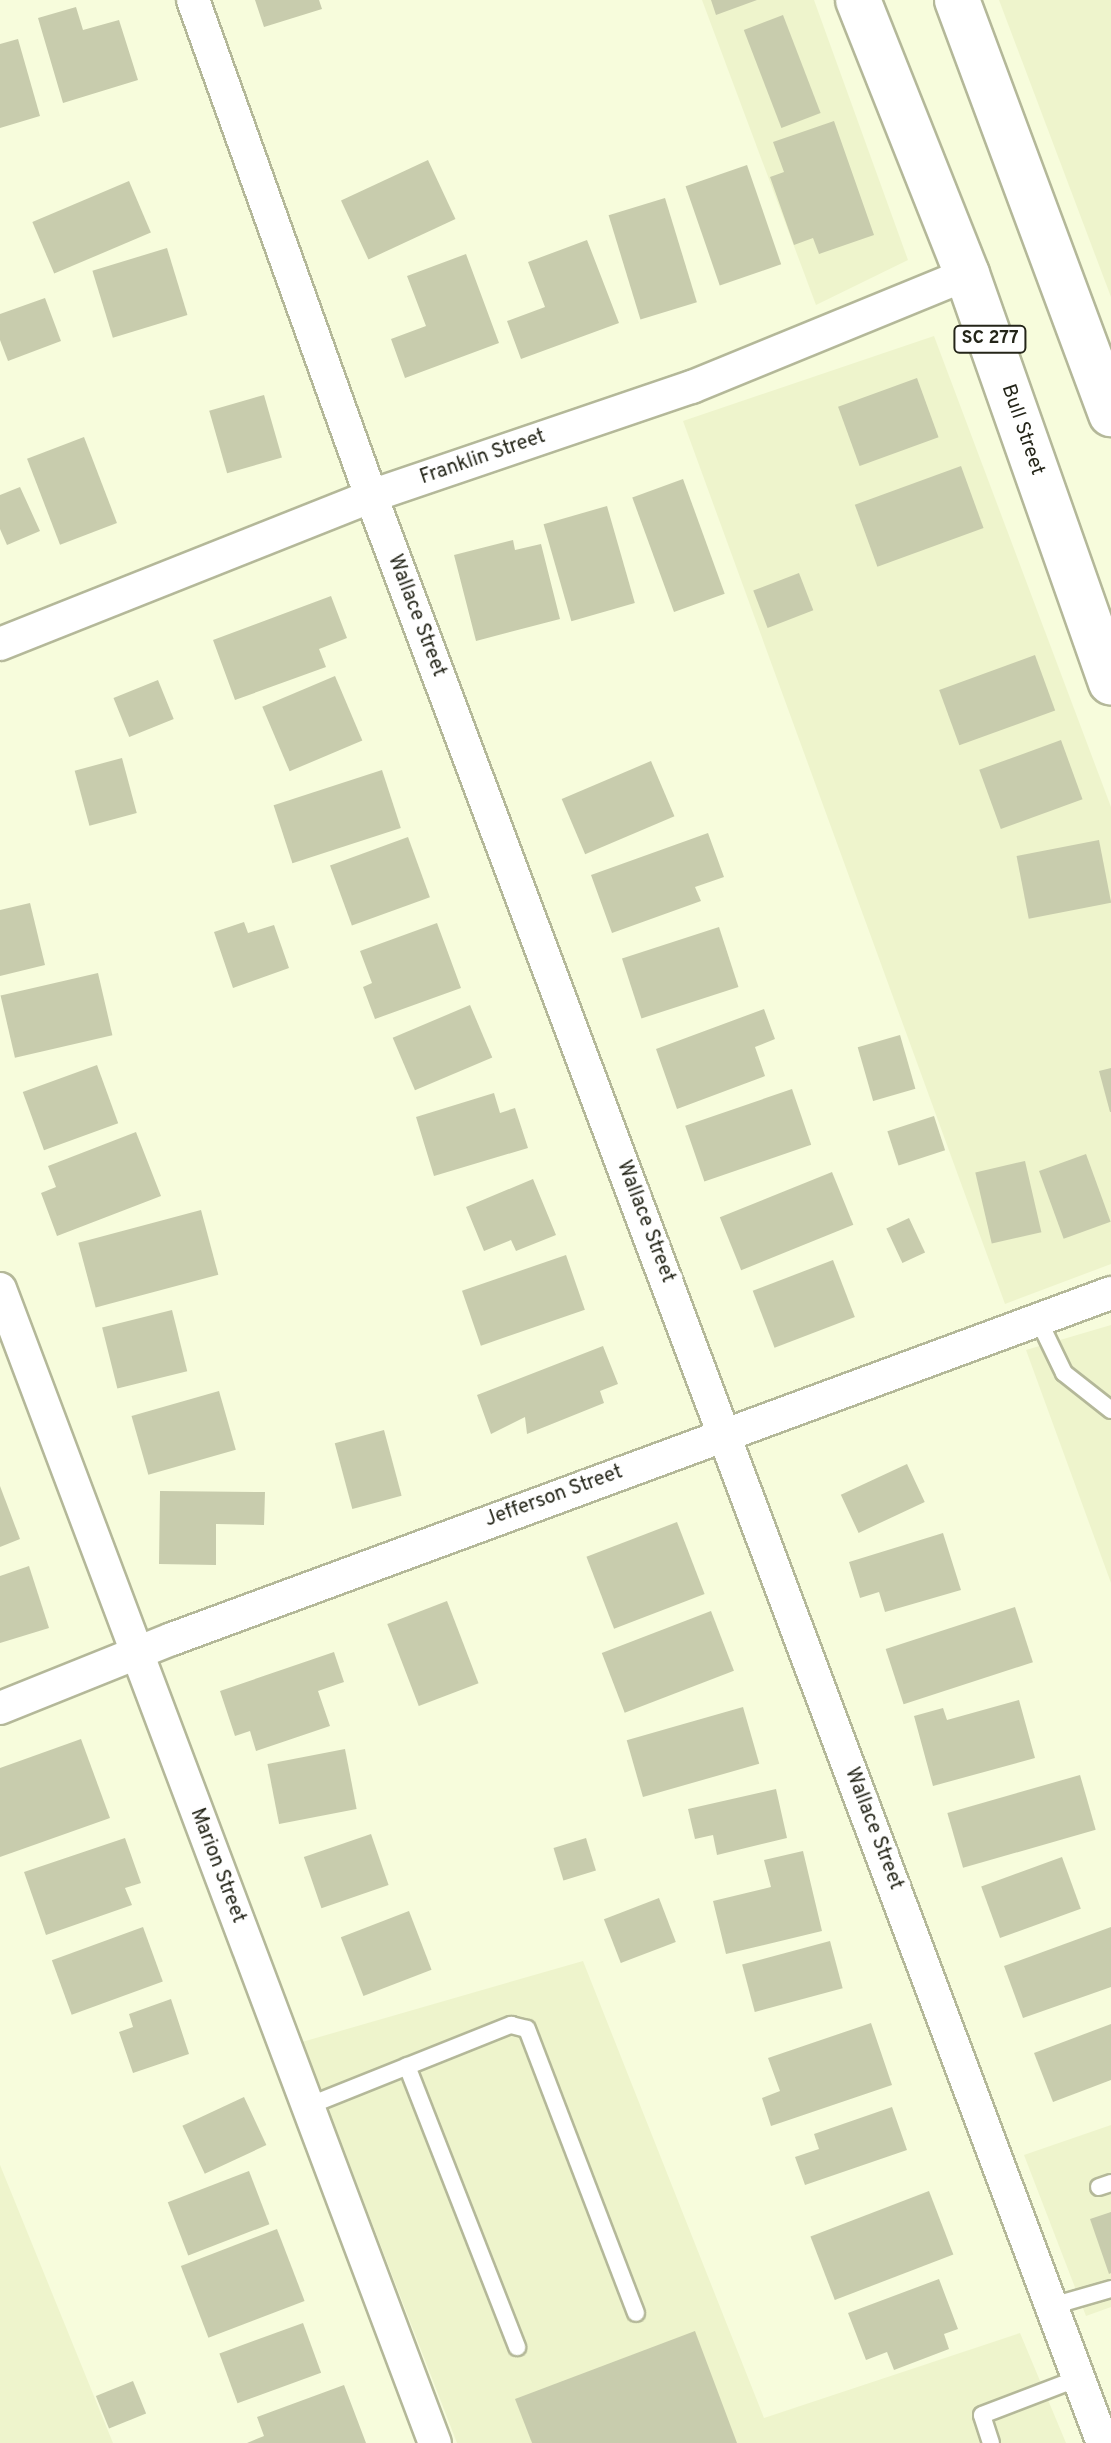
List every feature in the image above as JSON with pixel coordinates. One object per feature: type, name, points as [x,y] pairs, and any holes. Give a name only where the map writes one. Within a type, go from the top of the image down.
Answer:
[{"type":"highway","name":"Bull Street","points":[[858,0],[967,274],[1111,682]]},
{"type":"highway","points":[[957,0],[1096,338],[1111,414]]},
{"type":"street","name":"Wallace Street","points":[[193,0],[371,496],[1103,2443]]},
{"type":"street","name":"Franklin Street","points":[[0,644],[371,496],[692,387],[967,274]]},
{"type":"street","name":"Marion Street","points":[[0,1289],[435,2443]]},
{"type":"street","name":"Jefferson Street","points":[[0,1708],[136,1653],[1111,1293]]},
{"type":"lane","points":[[1038,1319],[1064,1373],[1111,1410]]},
{"type":"lane","points":[[308,2106],[511,2025],[527,2029],[636,2313]]},
{"type":"lane","points":[[407,2066],[517,2347]]},
{"type":"lane","points":[[1052,2306],[1111,2289]]},
{"type":"lane","points":[[991,2443],[982,2415],[1079,2378]]},
{"type":"shaded area","points":[[702,0],[814,0],[908,260],[816,305]]},
{"type":"shaded area","points":[[999,0],[1111,0],[1111,297]]},
{"type":"shaded area","points":[[934,336],[1111,807],[1111,1264],[1005,1304],[683,421]]},
{"type":"shaded area","points":[[1111,1325],[1111,1583],[1026,1350]]},
{"type":"shaded area","points":[[583,1961],[764,2418],[1020,2333],[1066,2443],[457,2443],[302,2042]]},
{"type":"shaded area","points":[[1111,2125],[1111,2307],[1086,2316],[1024,2155]]},
{"type":"shaded area","points":[[0,2165],[113,2443],[0,2443]]},
{"type":"building","points":[[255,0],[319,0],[322,9],[264,27]]},
{"type":"building","points":[[711,0],[757,0],[716,15]]},
{"type":"building","points":[[76,7],[83,30],[119,20],[138,80],[63,103],[38,18]]},
{"type":"building","points":[[783,15],[821,113],[781,128],[744,30]]},
{"type":"building","points":[[18,39],[40,116],[0,128],[0,44]]},
{"type":"building","points":[[834,121],[874,235],[819,254],[813,238],[794,245],[770,177],[784,172],[773,142]]},
{"type":"building","points":[[428,160],[455,219],[368,259],[341,201]]},
{"type":"building","points":[[747,165],[781,264],[720,285],[686,186]]},
{"type":"building","points":[[129,181],[151,233],[54,274],[32,222]]},
{"type":"building","points":[[665,198],[697,302],[640,319],[609,215]]},
{"type":"building","points":[[587,240],[619,323],[521,359],[507,321],[545,307],[528,262]]},
{"type":"building","points":[[167,248],[187,315],[113,338],[92,271]]},
{"type":"building","points":[[466,254],[499,343],[405,378],[391,339],[426,326],[407,276]]},
{"type":"building","points":[[45,298],[61,341],[8,361],[0,340],[0,314]]},
{"type":"building","points":[[917,378],[939,437],[860,466],[838,407]]},
{"type":"building","points":[[264,395],[282,457],[227,473],[209,411]]},
{"type":"building","points":[[84,437],[117,523],[60,545],[27,459]]},
{"type":"building","points":[[961,466],[984,528],[877,567],[855,505]]},
{"type":"building","points":[[683,479],[725,594],[674,612],[632,497]]},
{"type":"building","points":[[20,487],[40,531],[7,545],[0,529],[0,495]]},
{"type":"building","points":[[607,506],[635,603],[571,621],[544,524]]},
{"type":"building","points":[[513,540],[515,550],[541,544],[560,619],[476,641],[454,555]]},
{"type":"building","points":[[799,573],[813,610],[768,628],[753,591]]},
{"type":"building","points":[[331,596],[347,638],[319,649],[326,667],[235,700],[213,640]]},
{"type":"building","points":[[1035,655],[1055,710],[959,745],[939,690]]},
{"type":"building","points":[[335,676],[362,740],[290,771],[262,707]]},
{"type":"building","points":[[158,680],[174,719],[129,737],[113,698]]},
{"type":"building","points":[[1061,740],[1083,799],[1001,829],[979,770]]},
{"type":"building","points":[[122,758],[137,813],[89,826],[75,771]]},
{"type":"building","points":[[651,761],[674,816],[585,854],[562,799]]},
{"type":"building","points":[[382,770],[401,828],[292,863],[274,805]]},
{"type":"building","points":[[708,833],[724,877],[695,887],[701,901],[612,933],[591,875]]},
{"type":"building","points":[[408,837],[430,897],[352,926],[330,865]]},
{"type":"building","points":[[1099,840],[1111,903],[1029,919],[1017,856]]},
{"type":"building","points":[[30,903],[45,965],[0,976],[0,910]]},
{"type":"building","points":[[244,922],[248,933],[274,925],[289,968],[233,988],[214,932]]},
{"type":"building","points":[[437,923],[461,988],[375,1019],[363,987],[372,983],[360,951]]},
{"type":"building","points":[[719,927],[738,987],[641,1018],[622,959]]},
{"type":"building","points":[[98,973],[112,1035],[15,1058],[1,995]]},
{"type":"building","points":[[470,1005],[492,1057],[415,1090],[393,1038]]},
{"type":"building","points":[[764,1009],[775,1039],[755,1047],[765,1076],[677,1109],[656,1049]]},
{"type":"building","points":[[900,1035],[915,1089],[873,1101],[858,1047]]},
{"type":"building","points":[[97,1065],[118,1123],[44,1150],[23,1092]]},
{"type":"building","points":[[1111,1068],[1111,1112],[1110,1112],[1099,1071]]},
{"type":"building","points":[[792,1089],[811,1145],[704,1182],[685,1126]]},
{"type":"building","points":[[494,1093],[500,1113],[515,1108],[528,1148],[434,1176],[416,1117]]},
{"type":"building","points":[[934,1116],[945,1150],[899,1165],[887,1131]]},
{"type":"building","points":[[136,1132],[161,1196],[57,1236],[41,1193],[56,1187],[48,1166]]},
{"type":"building","points":[[1086,1154],[1111,1222],[1064,1239],[1039,1171]]},
{"type":"building","points":[[1025,1161],[1041,1232],[992,1244],[975,1172]]},
{"type":"building","points":[[832,1172],[853,1225],[741,1270],[720,1217]]},
{"type":"building","points":[[533,1179],[556,1235],[516,1251],[511,1240],[484,1251],[466,1207]]},
{"type":"building","points":[[201,1210],[218,1275],[96,1308],[78,1243]]},
{"type":"building","points":[[909,1218],[925,1252],[902,1263],[886,1229]]},
{"type":"building","points":[[566,1255],[585,1310],[481,1346],[462,1291]]},
{"type":"building","points":[[833,1260],[855,1317],[775,1348],[753,1291]]},
{"type":"building","points":[[172,1310],[187,1371],[117,1389],[102,1327]]},
{"type":"building","points":[[603,1346],[618,1384],[600,1391],[604,1403],[527,1434],[525,1417],[491,1434],[477,1395]]},
{"type":"building","points":[[219,1391],[236,1450],[148,1475],[132,1416]]},
{"type":"building","points":[[384,1430],[402,1496],[352,1509],[335,1443]]},
{"type":"building","points":[[907,1464],[925,1502],[859,1533],[841,1495]]},
{"type":"building","points":[[0,1486],[20,1539],[0,1547]]},
{"type":"building","points":[[160,1491],[265,1492],[264,1525],[216,1524],[216,1565],[159,1564]]},
{"type":"building","points":[[677,1522],[705,1594],[614,1629],[586,1557]]},
{"type":"building","points":[[943,1533],[961,1590],[885,1612],[879,1592],[860,1598],[849,1562]]},
{"type":"building","points":[[29,1566],[49,1628],[0,1643],[0,1576]]},
{"type":"building","points":[[447,1601],[479,1683],[419,1706],[387,1624]]},
{"type":"building","points":[[1015,1607],[1033,1662],[904,1704],[886,1649]]},
{"type":"building","points":[[711,1611],[734,1671],[625,1713],[602,1653]]},
{"type":"building","points":[[334,1652],[344,1682],[318,1691],[330,1726],[256,1751],[250,1731],[235,1736],[220,1691]]},
{"type":"building","points":[[1019,1700],[1035,1758],[933,1786],[914,1716],[943,1708],[947,1720]]},
{"type":"building","points":[[743,1707],[759,1764],[643,1797],[627,1740]]},
{"type":"building","points":[[81,1739],[110,1818],[0,1857],[0,1768]]},
{"type":"building","points":[[345,1749],[357,1809],[279,1824],[267,1764]]},
{"type":"building","points":[[1080,1775],[1096,1830],[963,1868],[947,1813]]},
{"type":"building","points":[[776,1789],[787,1838],[717,1855],[713,1835],[695,1839],[688,1809]]},
{"type":"building","points":[[371,1834],[389,1885],[321,1908],[304,1857]]},
{"type":"building","points":[[125,1838],[141,1883],[125,1888],[132,1905],[46,1935],[24,1872]]},
{"type":"building","points":[[586,1838],[596,1871],[563,1880],[553,1848]]},
{"type":"building","points":[[803,1851],[822,1931],[726,1954],[713,1901],[771,1887],[764,1860]]},
{"type":"building","points":[[1062,1857],[1081,1909],[1000,1938],[981,1886]]},
{"type":"building","points":[[659,1898],[676,1942],[621,1963],[604,1919]]},
{"type":"building","points":[[409,1911],[432,1970],[363,1996],[341,1937]]},
{"type":"building","points":[[143,1927],[163,1982],[72,2015],[52,1960]]},
{"type":"building","points":[[1111,1927],[1111,1987],[1023,2018],[1004,1966]]},
{"type":"building","points":[[830,1941],[843,1988],[755,2012],[742,1965]]},
{"type":"building","points":[[171,1999],[189,2054],[133,2073],[119,2032],[133,2027],[129,2014]]},
{"type":"building","points":[[871,2023],[892,2085],[771,2126],[762,2098],[780,2091],[768,2058]]},
{"type":"building","points":[[1111,2024],[1111,2080],[1053,2102],[1034,2053]]},
{"type":"building","points":[[244,2097],[266,2145],[205,2174],[182,2126]]},
{"type":"building","points":[[892,2107],[907,2150],[805,2185],[795,2157],[819,2149],[814,2134]]},
{"type":"building","points":[[249,2171],[269,2224],[188,2255],[168,2202]]},
{"type":"building","points":[[929,2191],[953,2254],[835,2300],[810,2237]]},
{"type":"building","points":[[1111,2212],[1111,2273],[1109,2274],[1090,2219]]},
{"type":"building","points":[[277,2229],[305,2301],[208,2338],[181,2266]]},
{"type":"building","points":[[939,2279],[958,2329],[944,2334],[949,2349],[894,2370],[887,2352],[866,2360],[848,2313]]},
{"type":"building","points":[[303,2323],[321,2373],[237,2403],[219,2353]]},
{"type":"building","points":[[695,2331],[737,2443],[532,2443],[515,2399]]},
{"type":"building","points":[[133,2381],[146,2413],[109,2428],[96,2396]]},
{"type":"building","points":[[344,2385],[366,2443],[247,2443],[264,2436],[257,2417]]}]
